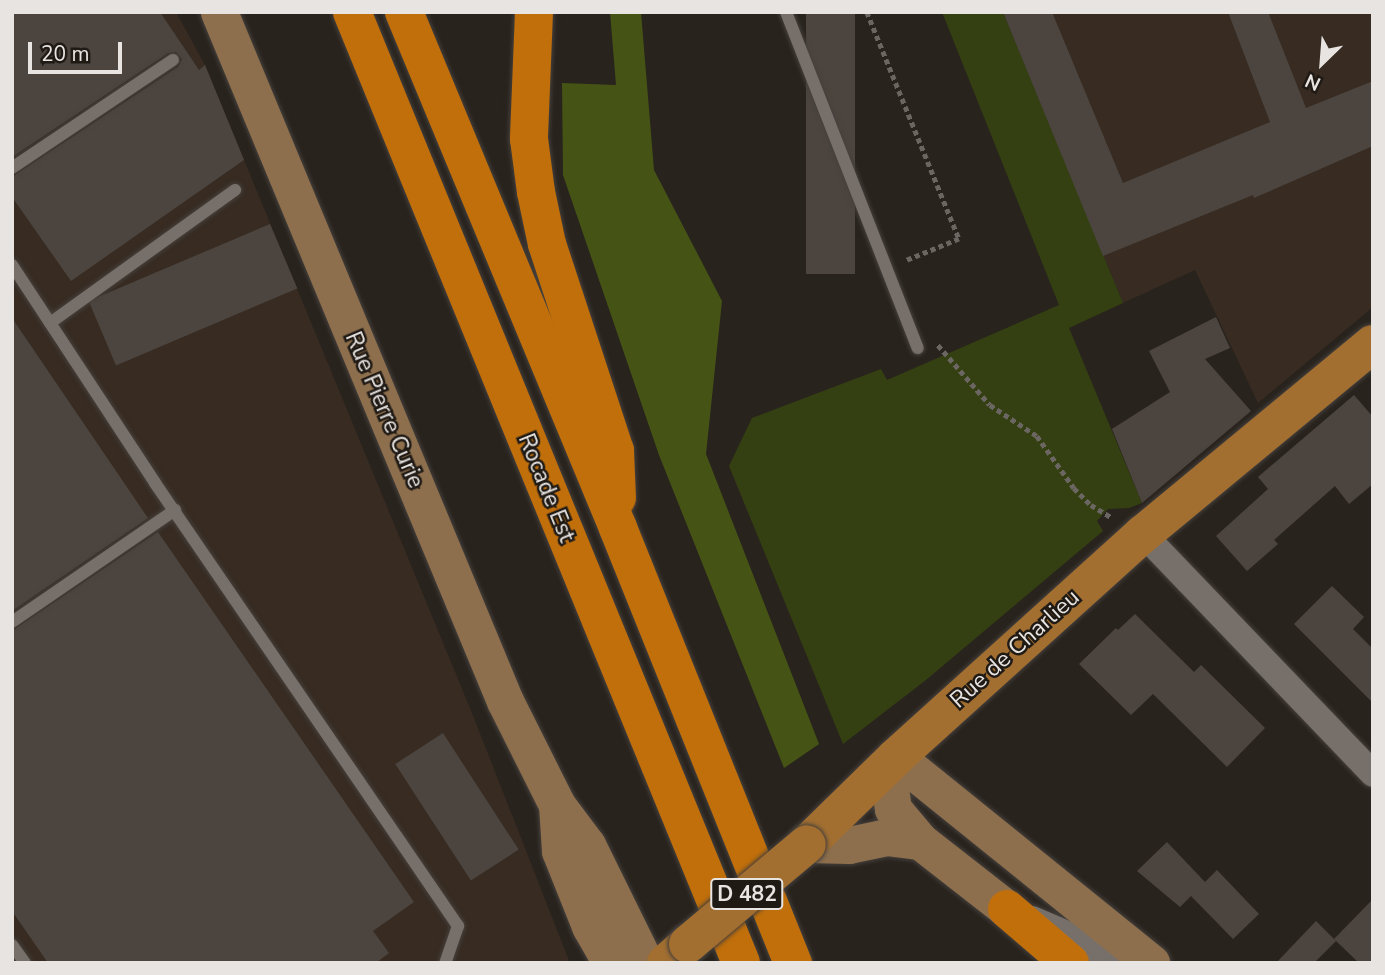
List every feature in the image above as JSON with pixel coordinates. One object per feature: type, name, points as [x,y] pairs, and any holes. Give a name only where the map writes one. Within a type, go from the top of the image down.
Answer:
[{"type":"highway","name":"Rocade Est","points":[[352,12],[741,963]]},
{"type":"highway","points":[[404,12],[618,528],[793,963]]},
{"type":"highway","points":[[534,12],[529,139],[536,192],[547,244],[615,451],[618,528]]},
{"type":"highway","points":[[1007,909],[1070,963]]},
{"type":"main road","name":"Rue de Charlieu","points":[[677,953],[807,844],[892,762],[1143,534],[1373,344]]},
{"type":"street","name":"Rue Pierre Curie","points":[[219,12],[505,701],[557,805],[587,845],[645,963]]},
{"type":"street","points":[[1143,534],[1373,774]]},
{"type":"street","points":[[892,762],[893,808],[920,841],[1007,909],[1068,934],[1112,963]]},
{"type":"street","points":[[892,762],[1151,963]]},
{"type":"street","name":"Rue Pierre Curie","points":[[557,805],[560,851],[590,926],[611,963]]},
{"type":"street","points":[[807,844],[849,845],[886,837],[920,841]]},
{"type":"lane","points":[[786,12],[918,348]]},
{"type":"lane","points":[[12,168],[173,60]]},
{"type":"lane","points":[[50,323],[235,190]]},
{"type":"lane","points":[[12,265],[458,926],[444,963]]},
{"type":"lane","points":[[12,622],[175,510]]},
{"type":"lane","points":[[12,945],[24,963]]},
{"type":"path","points":[[867,12],[959,239],[888,268]]},
{"type":"path","points":[[918,348],[932,344],[939,346],[989,405],[1037,436],[1056,467],[1091,505],[1143,534]]},
{"type":"shaded area","points":[[12,12],[176,12],[205,65],[472,713],[570,963],[12,963]]},
{"type":"shaded area","points":[[1003,12],[1373,12],[1373,307],[1258,403],[1195,270],[1123,303]]},
{"type":"green space","points":[[610,12],[641,12],[654,170],[722,301],[706,454],[819,744],[784,768],[659,455],[563,175],[562,83],[616,85]]},
{"type":"green space","points":[[942,12],[1003,12],[1123,303],[1069,328],[1142,503],[1129,508],[1108,509],[1097,521],[1103,531],[926,680],[843,744],[729,466],[752,418],[881,369],[887,380],[1059,305]]},
{"type":"building","points":[[12,12],[160,12],[199,70],[205,65],[244,160],[71,281],[12,197],[12,177],[178,67],[182,59],[176,52],[168,53],[12,157]]},
{"type":"building","points":[[806,12],[855,12],[855,274],[806,274]]},
{"type":"building","points":[[1003,12],[1052,12],[1123,183],[1270,122],[1228,12],[1268,12],[1306,108],[1373,81],[1373,146],[1254,198],[1253,195],[1103,256]]},
{"type":"building","points":[[270,224],[297,288],[116,365],[89,301]]},
{"type":"building","points":[[1216,317],[1230,348],[1205,359],[1251,411],[1142,503],[1112,429],[1170,392],[1149,351]]},
{"type":"building","points":[[12,318],[148,518],[12,611]]},
{"type":"building","points":[[1354,395],[1373,417],[1373,484],[1349,504],[1335,486],[1274,540],[1278,544],[1247,571],[1216,536],[1268,489],[1258,477]]},
{"type":"building","points":[[158,532],[414,902],[373,931],[389,953],[376,963],[48,963],[12,911],[12,631]]},
{"type":"building","points":[[1332,586],[1364,617],[1353,629],[1373,649],[1373,703],[1294,624]]},
{"type":"building","points":[[1135,614],[1194,672],[1201,665],[1265,728],[1227,767],[1153,694],[1131,715],[1079,664],[1116,628],[1118,630]]},
{"type":"building","points":[[443,733],[519,850],[471,881],[395,764]]},
{"type":"building","points":[[1167,842],[1205,882],[1217,870],[1259,914],[1233,939],[1191,896],[1180,907],[1137,871]]},
{"type":"building","points":[[1373,899],[1373,963],[1359,963],[1334,939]]},
{"type":"building","points":[[1316,921],[1336,941],[1314,963],[1276,963]]}]
